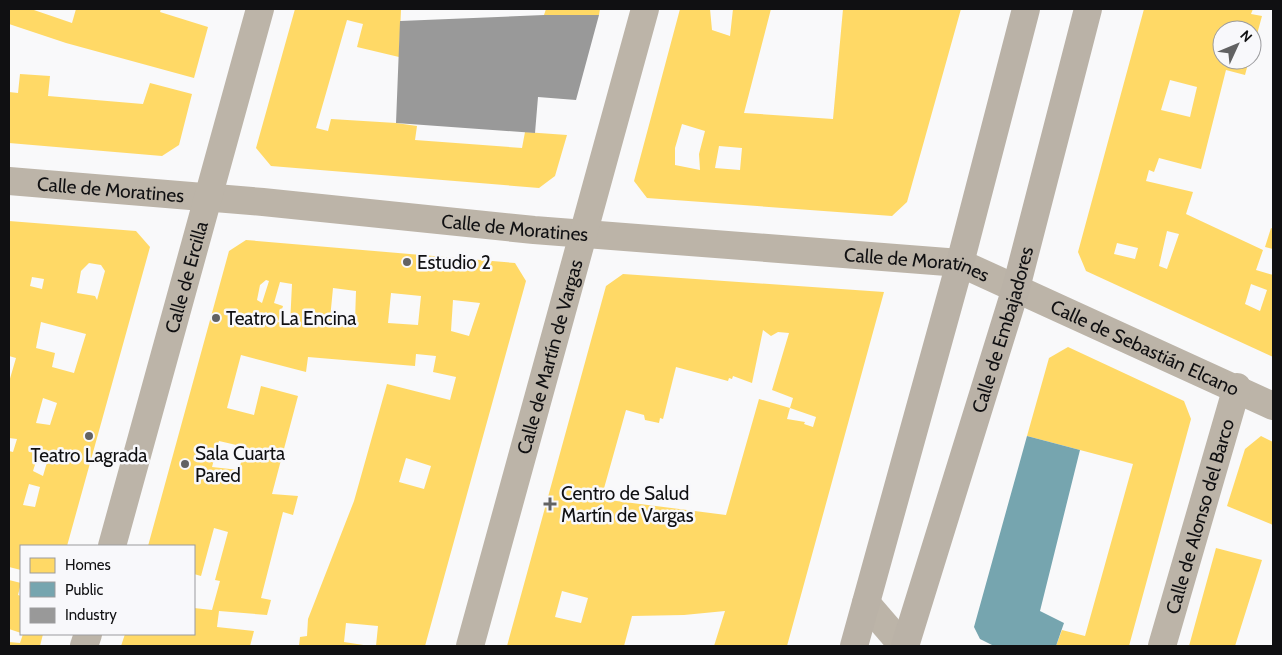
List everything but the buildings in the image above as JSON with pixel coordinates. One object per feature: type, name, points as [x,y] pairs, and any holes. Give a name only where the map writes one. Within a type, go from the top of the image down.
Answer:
[{"type":"main road","points":[[854,646],[960,263],[1026,9]]},
{"type":"main road","name":"Calle de Embajadores","points":[[904,646],[1016,288],[1088,9]]},
{"type":"street","name":"Calle de Ercilla","points":[[112,545],[260,9]]},
{"type":"street","name":"Calle de Martín de Vargas","points":[[470,646],[645,9]]},
{"type":"street","name":"Calle de Moratines","points":[[9,181],[209,198],[583,235],[960,263],[1016,288]]},
{"type":"street","name":"Calle de Sebastián Elcano","points":[[1016,288],[1237,387],[1273,406]]},
{"type":"street","name":"Calle de Alonso del Barco","points":[[1162,646],[1237,387]]},
{"type":"street","points":[[866,603],[904,646]]},
{"type":"place","name":"Estudio 2","points":[[407,262]]},
{"type":"place","name":"Teatro La Encina","points":[[216,318]]},
{"type":"place","name":"Teatro Lagrada","points":[[89,436]]},
{"type":"place","name":"Sala Cuarta Pared","points":[[185,464]]},
{"type":"place","name":"Centro de Salud Martín de Vargas","points":[[550,504]]}]
